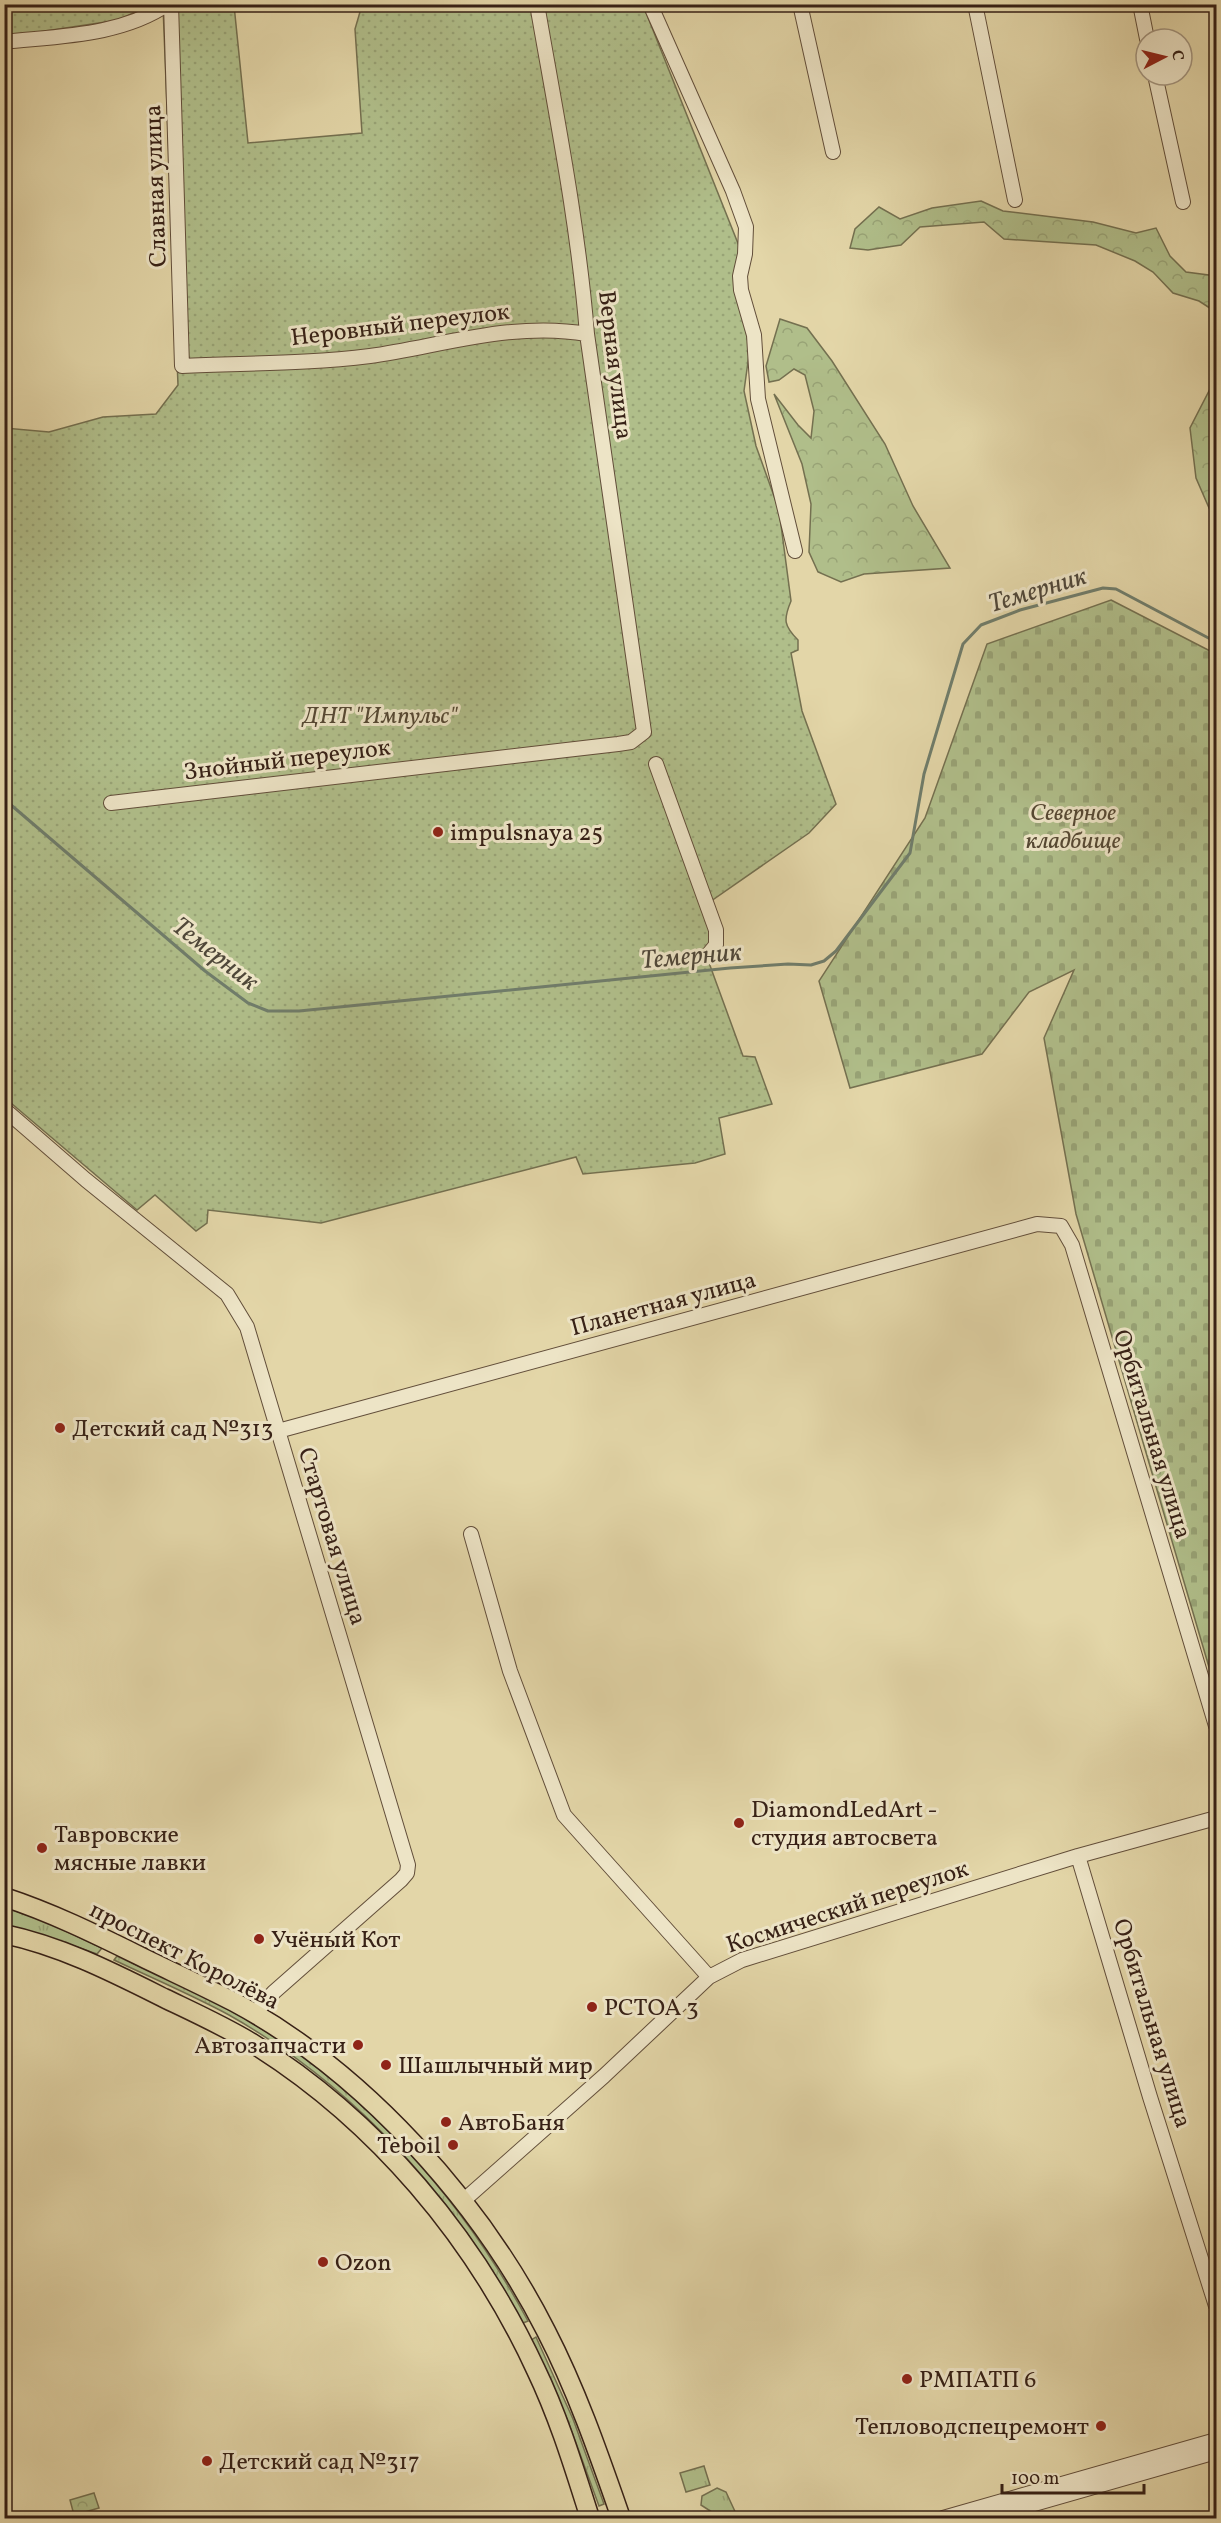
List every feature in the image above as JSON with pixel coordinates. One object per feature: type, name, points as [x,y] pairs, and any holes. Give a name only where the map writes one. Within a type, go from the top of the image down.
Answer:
[{"type":"main road","name":"проспект Королёва","points":[[4,1897],[69,1922],[235,2002],[321,2061],[376,2107],[425,2157],[463,2201],[510,2268],[542,2323],[575,2393],[621,2518]]},
{"type":"main road","name":"проспект Королёва","points":[[4,1934],[60,1950],[103,1968],[221,2025],[252,2043],[309,2083],[351,2118],[406,2173],[449,2224],[487,2280],[537,2370],[563,2434],[590,2518]]},
{"type":"main road","points":[[103,1968],[104,1955],[117,1945]]},
{"type":"main road","points":[[519,2335],[531,2331],[542,2323]]},
{"type":"street","points":[[4,42],[108,29],[129,24],[170,4]]},
{"type":"street","name":"Славная улица","points":[[170,4],[182,366]]},
{"type":"street","name":"Верная улица","points":[[537,4],[582,275],[587,334],[644,732]]},
{"type":"street","points":[[650,4],[733,191],[746,227],[745,254],[740,276],[741,290],[754,335],[758,399],[795,551]]},
{"type":"street","points":[[800,4],[833,152]]},
{"type":"street","points":[[975,4],[1015,200]]},
{"type":"street","points":[[1140,4],[1145,27]]},
{"type":"street","points":[[1158,87],[1183,202]]},
{"type":"street","name":"Неровный переулок","points":[[182,366],[369,356],[497,333],[564,331],[587,334]]},
{"type":"street","name":"Знойный переулок","points":[[111,803],[618,744],[631,742],[644,732]]},
{"type":"street","points":[[656,764],[716,930],[716,945],[706,956]]},
{"type":"street","name":"Стартовая улица","points":[[4,1109],[86,1180],[228,1294],[247,1327],[408,1865],[407,1873],[401,1880],[274,1992],[254,2014]]},
{"type":"street","name":"Планетная улица","points":[[278,1431],[1037,1224],[1061,1226]]},
{"type":"street","name":"Орбитальная улица","points":[[1061,1226],[1072,1245],[1216,1726]]},
{"type":"street","points":[[471,1534],[510,1671],[564,1815],[709,1977]]},
{"type":"street","name":"Космический переулок","points":[[463,2201],[604,2076],[709,1977],[741,1960],[1078,1856],[1216,1818]]},
{"type":"street","name":"Орбитальная улица","points":[[1078,1856],[1150,2097],[1216,2306]]},
{"type":"street","points":[[943,2518],[1216,2440]]},
{"type":"street","points":[[985,2518],[1216,2452]]},
{"type":"green space","name":"ДНТ \"Импульс\"","points":[[166,4],[234,5],[248,143],[362,133],[355,29],[362,5],[643,5],[739,246],[738,302],[750,347],[744,391],[756,446],[779,510],[791,601],[786,622],[798,640],[798,650],[791,653],[802,711],[836,804],[809,833],[704,906],[715,946],[708,960],[743,1056],[755,1057],[772,1104],[719,1118],[725,1154],[695,1163],[583,1174],[576,1157],[321,1223],[208,1210],[207,1223],[196,1231],[155,1195],[137,1210],[5,1098],[5,428],[49,432],[103,417],[156,414],[178,385],[163,6]]},
{"type":"green space","points":[[4,5],[149,5],[119,20],[5,37]]},
{"type":"green space","points":[[981,201],[1003,211],[1093,222],[1136,233],[1156,228],[1170,256],[1186,272],[1216,276],[1216,312],[1199,301],[1173,293],[1153,272],[1135,261],[1096,245],[1004,239],[984,222],[920,227],[901,245],[868,250],[850,248],[855,229],[879,207],[900,219],[932,208]]},
{"type":"green space","points":[[780,319],[807,328],[832,361],[885,444],[913,506],[950,568],[864,574],[841,582],[818,572],[809,552],[811,504],[802,464],[774,394],[811,438],[814,411],[805,375],[794,369],[779,380],[769,382],[766,366]]},
{"type":"green space","points":[[1216,384],[1216,524],[1196,478],[1190,428],[1210,389]]},
{"type":"green space","name":"Северное кладбище","points":[[1111,600],[1216,654],[1216,1691],[1076,1214],[1044,1038],[1074,970],[1029,992],[982,1054],[850,1088],[819,981],[925,818],[987,644]]},
{"type":"green space","points":[[4,1907],[42,1920],[102,1948],[97,1954],[39,1934],[5,1926]]},
{"type":"green space","points":[[117,1956],[232,2011],[278,2040],[322,2072],[363,2107],[402,2145],[438,2186],[501,2274],[528,2321],[523,2323],[466,2232],[433,2189],[359,2110],[275,2043],[229,2015],[114,1960]]},
{"type":"green space","points":[[536,2337],[573,2419],[604,2504],[599,2506],[568,2421],[531,2340]]},
{"type":"green space","points":[[704,2466],[710,2485],[686,2492],[680,2473]]},
{"type":"green space","points":[[717,2488],[726,2492],[738,2518],[721,2518],[701,2505],[702,2496]]},
{"type":"green space","points":[[94,2493],[99,2508],[74,2515],[70,2500]]},
{"type":"waterway","name":"Темерник","points":[[4,799],[205,971],[248,1003],[268,1011],[299,1011],[730,968],[788,964],[811,965],[824,961],[836,951],[910,853],[924,774],[963,644],[981,625],[1020,610],[1103,588],[1116,589],[1216,642]]},
{"type":"place","name":"impulsnaya 25","points":[[438,832]]},
{"type":"place","name":"Детский сад №313","points":[[60,1428]]},
{"type":"place","name":"DiamondLedArt - студия автосвета","points":[[739,1823]]},
{"type":"place","name":"Тавровские мясные лавки","points":[[42,1848]]},
{"type":"place","name":"Учёный Кот","points":[[259,1939]]},
{"type":"place","name":"РСТОА 3","points":[[592,2007]]},
{"type":"place","name":"Автозапчасти","points":[[358,2045]]},
{"type":"place","name":"Шашлычный мир","points":[[386,2065]]},
{"type":"place","name":"АвтоБаня","points":[[446,2122]]},
{"type":"place","name":"Teboil","points":[[453,2145]]},
{"type":"place","name":"Ozon","points":[[323,2262]]},
{"type":"place","name":"РМПАТП 6","points":[[907,2379]]},
{"type":"place","name":"Тепловодспецремонт","points":[[1101,2426]]},
{"type":"place","name":"Детский сад №317","points":[[207,2461]]}]
